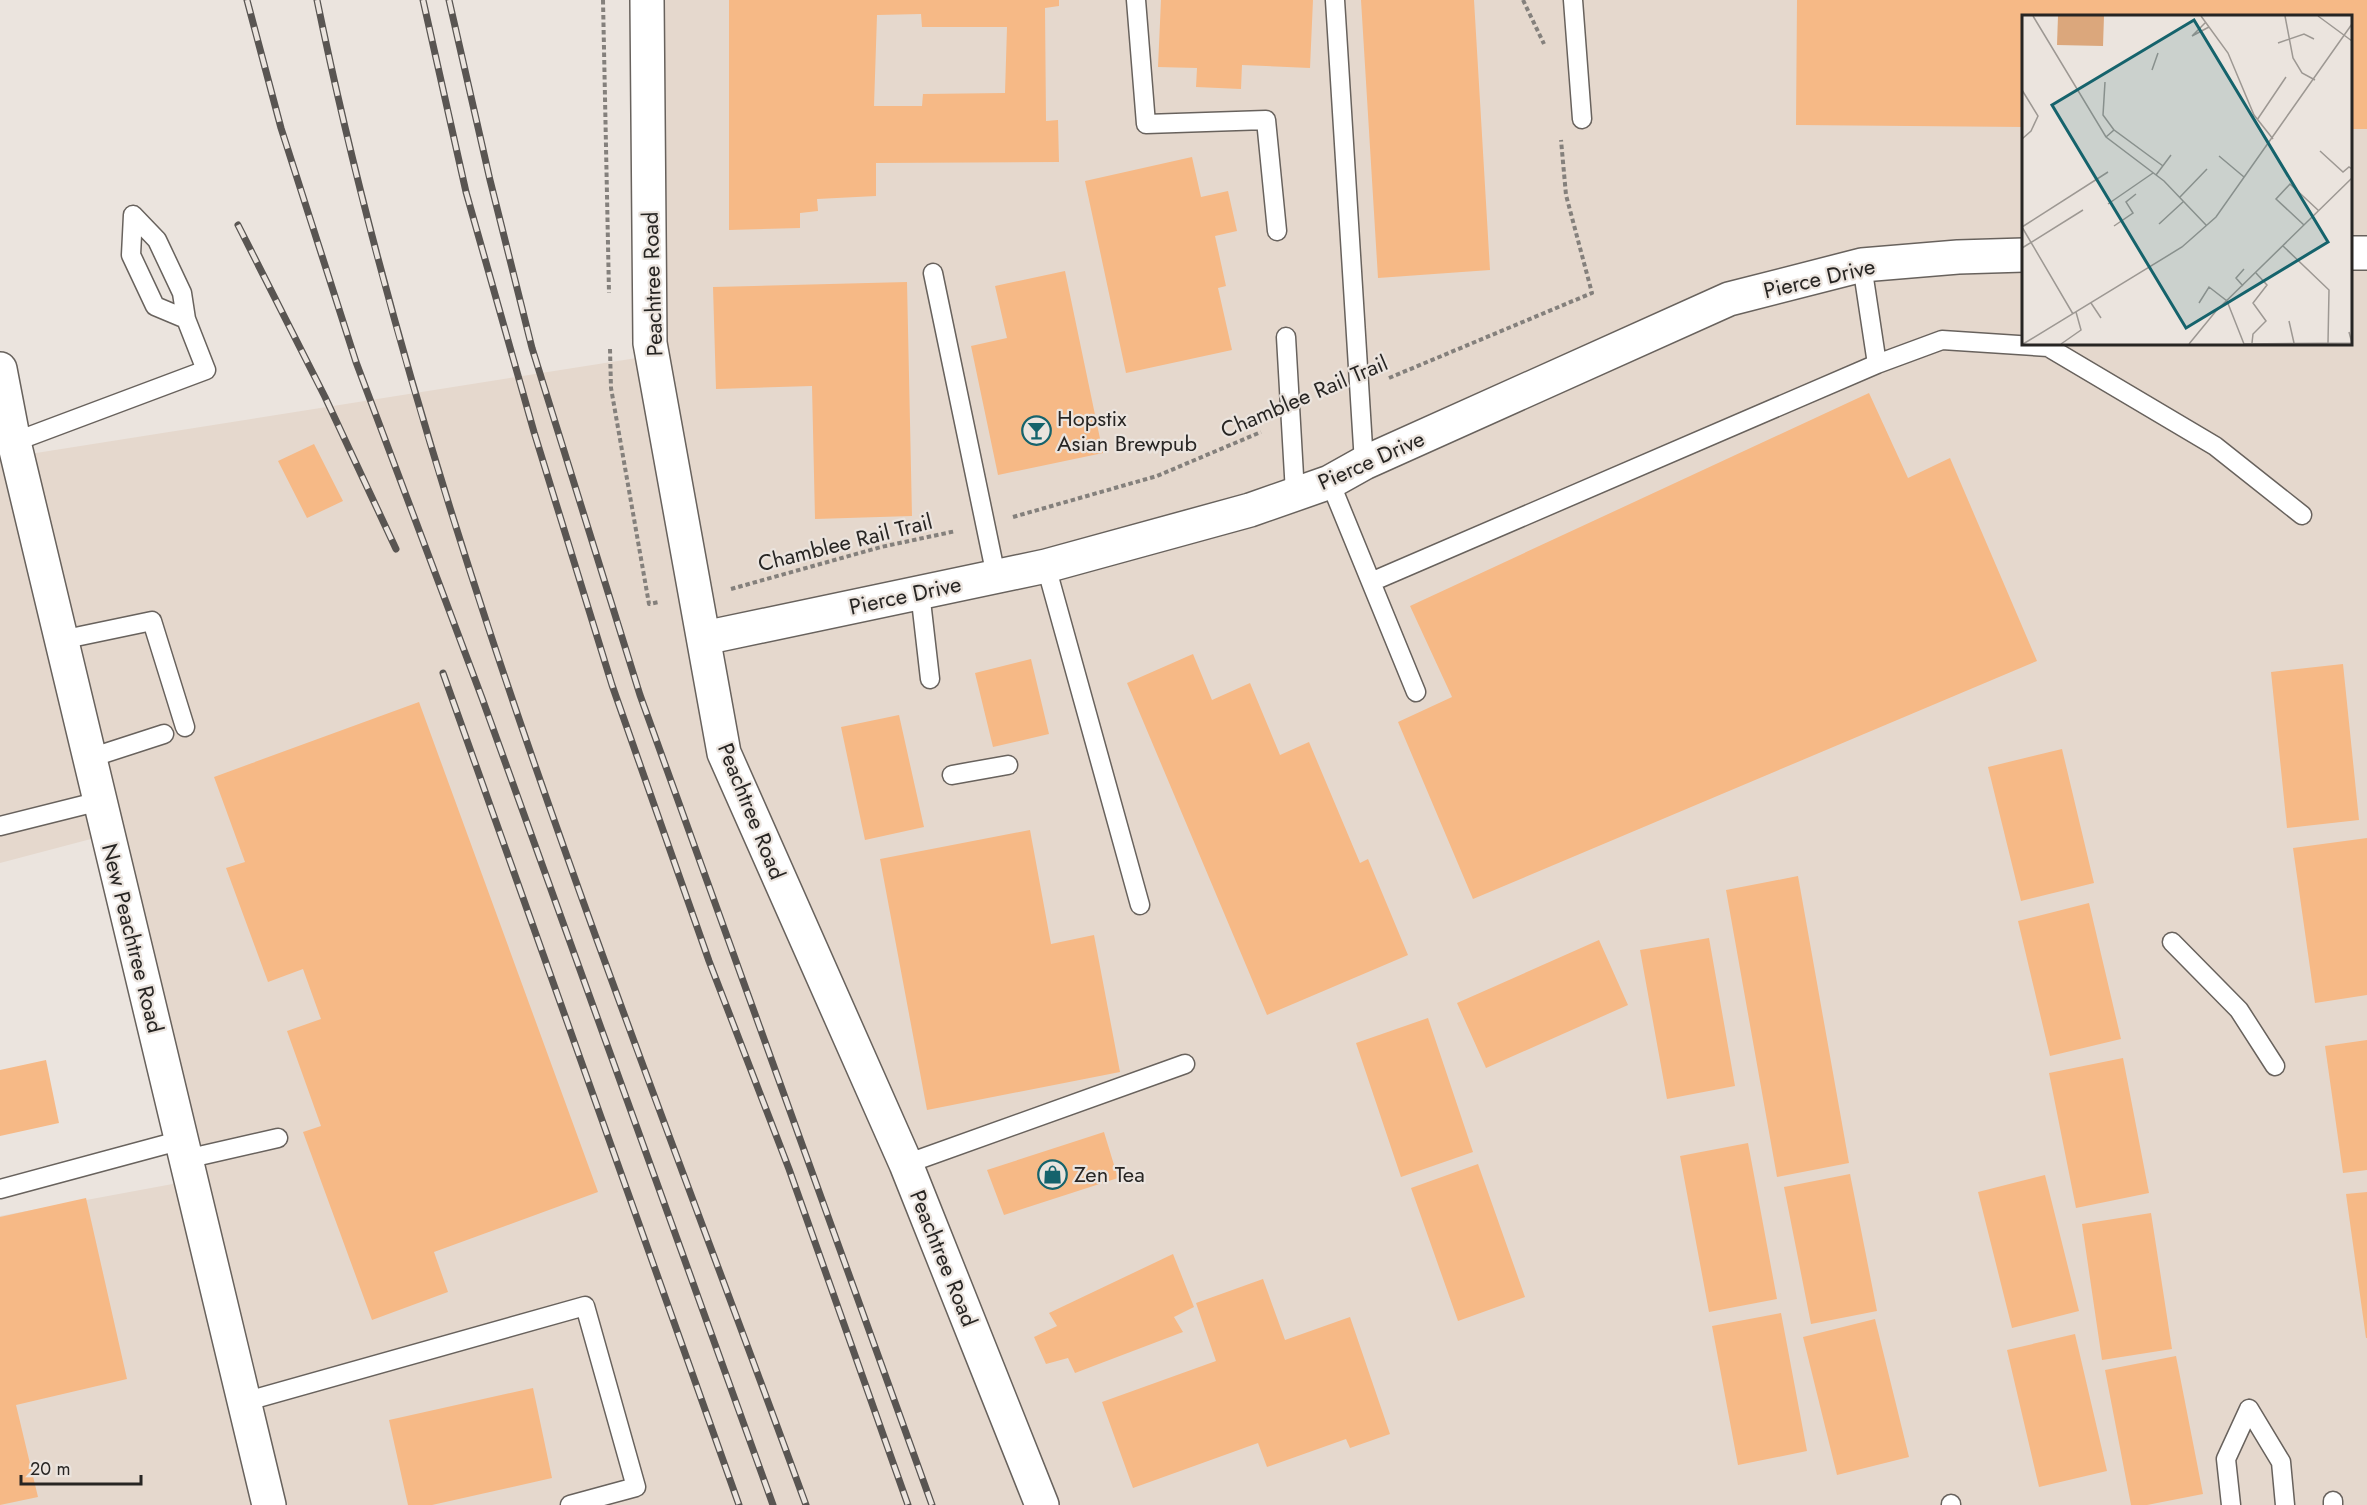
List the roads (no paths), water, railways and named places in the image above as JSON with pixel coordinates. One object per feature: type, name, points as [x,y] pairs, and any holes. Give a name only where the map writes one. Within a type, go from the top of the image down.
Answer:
[{"type":"street","name":"Peachtree Road","points":[[647,0],[650,343],[724,753],[906,1164],[1042,1505]]},
{"type":"street","name":"Pierce Drive","points":[[704,638],[1046,566],[1250,510],[1330,482],[1364,463],[1729,299],[1862,266],[1958,256],[2022,255]]},
{"type":"street","name":"New Peachtree Road","points":[[0,369],[7,441],[61,640],[269,1505]]},
{"type":"lane","points":[[1136,0],[1146,124],[1266,120],[1277,231]]},
{"type":"lane","points":[[1335,0],[1364,463]]},
{"type":"lane","points":[[1573,0],[1582,120]]},
{"type":"lane","points":[[7,441],[206,370],[186,319],[182,293],[157,240],[134,215],[130,255],[154,306],[186,319]]},
{"type":"lane","points":[[1862,266],[1877,364]]},
{"type":"lane","points":[[933,273],[996,576]]},
{"type":"lane","points":[[1286,337],[1295,493]]},
{"type":"lane","points":[[1371,582],[1877,364],[1942,340],[2048,347],[2215,446],[2302,515]]},
{"type":"lane","points":[[1330,482],[1416,692]]},
{"type":"lane","points":[[1046,566],[1140,905]]},
{"type":"lane","points":[[920,592],[930,679]]},
{"type":"lane","points":[[61,640],[152,621],[185,727]]},
{"type":"lane","points":[[90,758],[164,735]]},
{"type":"lane","points":[[952,775],[1008,765]]},
{"type":"lane","points":[[0,826],[100,801]]},
{"type":"lane","points":[[2172,942],[2239,1010],[2275,1066]]},
{"type":"lane","points":[[906,1164],[1185,1064]]},
{"type":"lane","points":[[0,1189],[184,1150],[278,1138]]},
{"type":"lane","points":[[244,1402],[585,1306],[636,1486],[570,1505]]},
{"type":"lane","points":[[2231,1505],[2226,1459],[2249,1408],[2281,1462],[2285,1505]]},
{"type":"railway","points":[[247,0],[281,128],[356,362],[482,698],[773,1505]]},
{"type":"railway","points":[[317,0],[361,193],[413,384],[471,573],[533,761],[806,1505]]},
{"type":"railway","points":[[423,0],[466,192],[534,432],[612,685],[709,961],[789,1169],[908,1505]]},
{"type":"railway","points":[[449,0],[490,180],[532,348],[640,695],[932,1505]]},
{"type":"railway","points":[[238,225],[325,397],[396,549]]},
{"type":"railway","points":[[443,673],[739,1505]]},
{"type":"place","name":"Hopstix Asian Brewpub","points":[[1036,431]]},
{"type":"place","name":"Zen Tea","points":[[1053,1174]]}]
